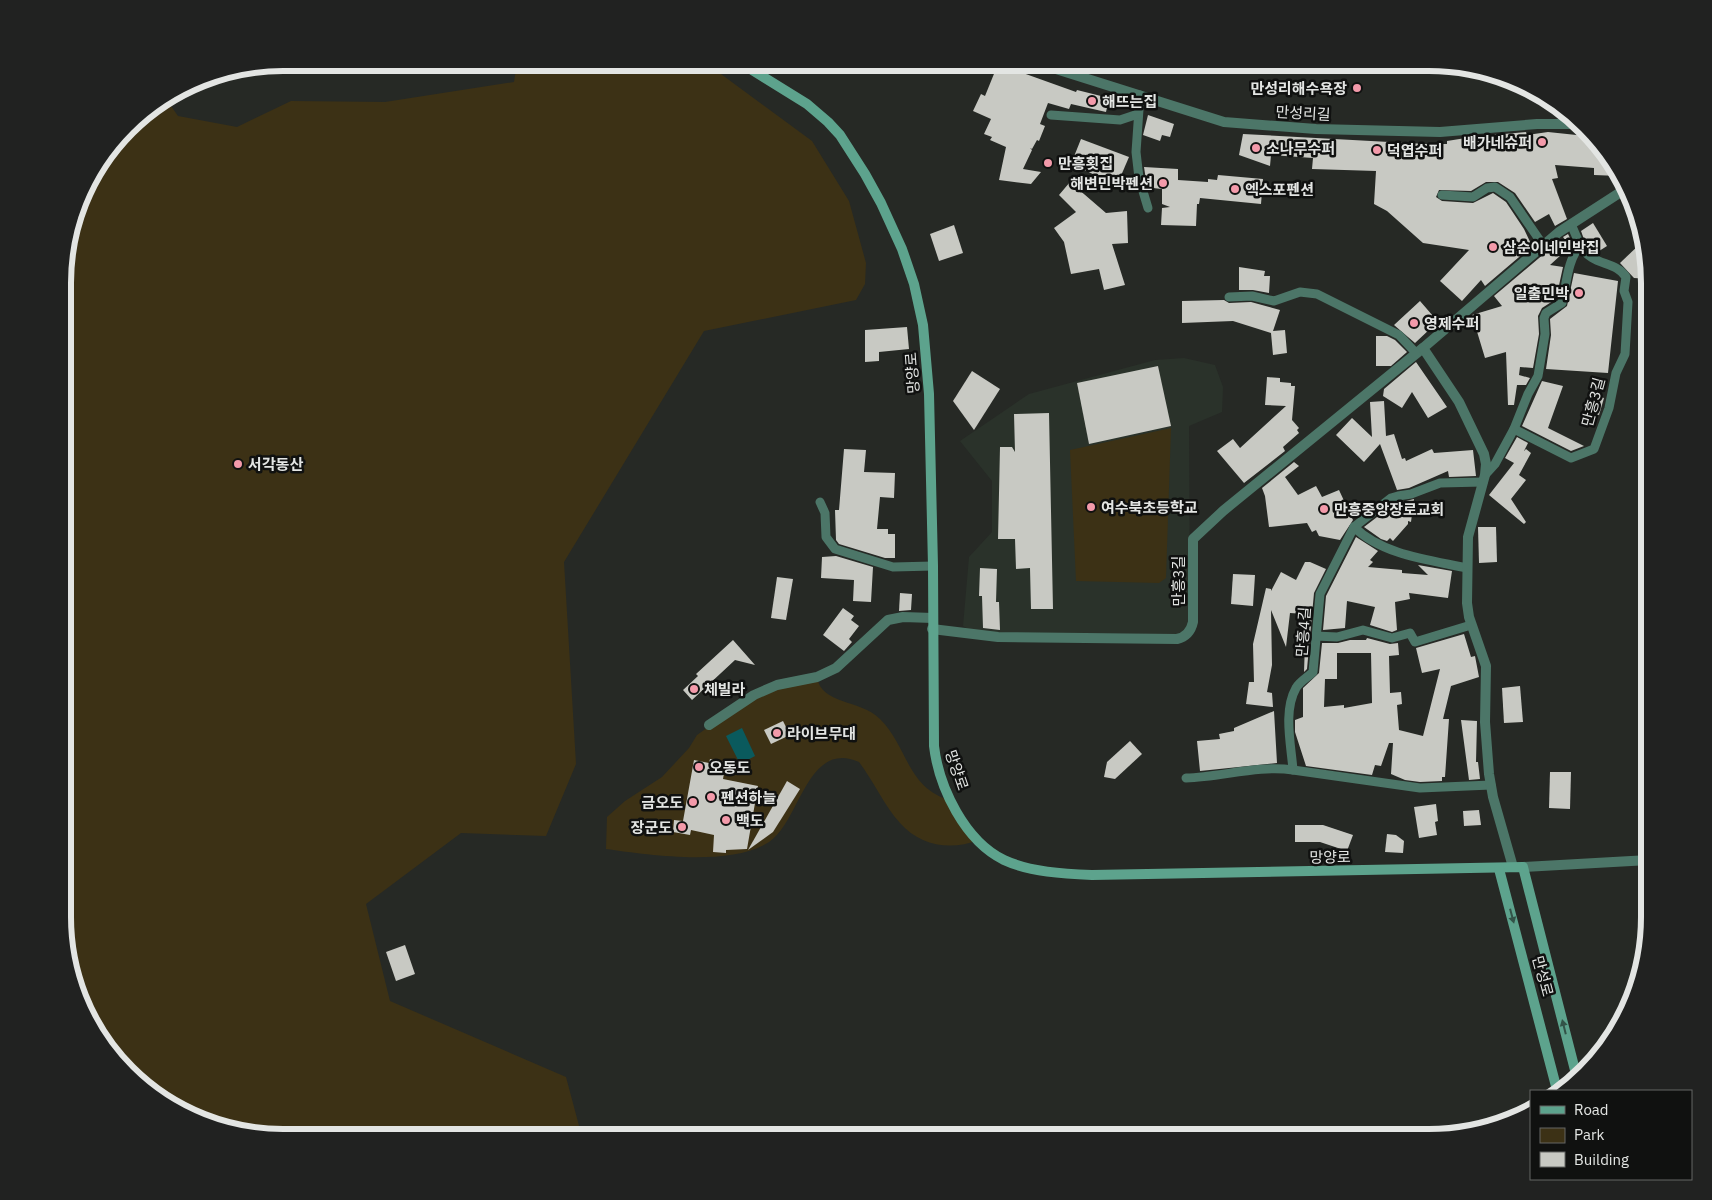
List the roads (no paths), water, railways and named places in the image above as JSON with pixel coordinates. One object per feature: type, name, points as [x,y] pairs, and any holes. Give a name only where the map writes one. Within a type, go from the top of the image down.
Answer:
[{"type":"main road","name":"망양로","points":[[754,71],[807,104],[828,122],[850,149],[866,174],[902,249],[918,299],[926,349],[933,566],[933,737],[939,771],[952,801],[969,829],[988,850],[1005,860],[1038,869],[1092,875],[1499,869],[1518,867]]},
{"type":"main road","name":"만성로","points":[[1518,867],[1575,1071]]},
{"type":"main road","name":"만성로","points":[[1499,869],[1556,1086]]},
{"type":"street","name":"만성리길","points":[[1063,71],[1215,121],[1316,129],[1440,132],[1537,124],[1569,124]]},
{"type":"street","name":"만흥3길","points":[[932,624],[966,635],[998,637],[1177,639],[1184,637],[1190,631],[1193,622],[1193,539],[1230,505],[1419,351],[1543,245],[1571,224],[1621,193]]},
{"type":"street","points":[[1419,351],[1459,402],[1484,454],[1484,478],[1469,527],[1467,603],[1471,625],[1484,656],[1487,676],[1485,722],[1491,785],[1518,867]]},
{"type":"street","points":[[709,725],[754,695],[778,685],[817,677],[836,668],[888,620],[903,617],[932,624]]},
{"type":"street","name":"망양로","points":[[1518,867],[1641,860]]},
{"type":"lane","points":[[1140,95],[1136,152],[1139,178],[1148,208]]},
{"type":"lane","points":[[1051,115],[1120,120],[1138,114]]},
{"type":"lane","points":[[1442,195],[1473,197],[1488,188],[1496,187],[1503,190],[1510,197],[1543,245]]},
{"type":"lane","points":[[1484,478],[1495,464],[1514,429],[1528,394],[1538,376],[1545,334],[1544,318],[1546,313],[1562,303],[1574,253],[1580,245],[1571,224]]},
{"type":"lane","name":"만흥3길","points":[[1514,429],[1567,457],[1575,458],[1594,449],[1600,438],[1601,427],[1609,408],[1616,373],[1626,354],[1628,302],[1624,291],[1626,277],[1619,269],[1588,257],[1580,245]]},
{"type":"lane","points":[[1229,297],[1252,296],[1274,301],[1300,292],[1317,294],[1398,335],[1419,351]]},
{"type":"lane","name":"만흥4길","points":[[1293,770],[1290,708],[1297,686],[1313,672],[1320,594],[1354,527],[1391,498],[1411,494],[1440,483],[1484,478]]},
{"type":"lane","points":[[820,502],[825,513],[826,536],[835,549],[844,550],[893,567],[933,566]]},
{"type":"lane","points":[[1354,527],[1372,542],[1410,554],[1467,568]]},
{"type":"lane","points":[[1316,636],[1337,636],[1363,630],[1392,638],[1410,633],[1414,642],[1471,625]]},
{"type":"lane","points":[[1186,778],[1215,777],[1255,769],[1293,770],[1420,788],[1491,785]]},
{"type":"water","points":[[742,728],[755,756],[740,764],[726,736]]},
{"type":"place","name":"만성리해수욕장","points":[[1357,88]]},
{"type":"place","name":"해뜨는집","points":[[1092,101]]},
{"type":"place","name":"배가네슈퍼","points":[[1542,142]]},
{"type":"place","name":"소나무수퍼","points":[[1256,148]]},
{"type":"place","name":"덕엽수퍼","points":[[1377,150]]},
{"type":"place","name":"만흥횟집","points":[[1048,163]]},
{"type":"place","name":"해변민박펜션","points":[[1163,183]]},
{"type":"place","name":"엑스포펜션","points":[[1235,189]]},
{"type":"place","name":"삼순이네민박집","points":[[1493,247]]},
{"type":"place","name":"일출민박","points":[[1579,293]]},
{"type":"place","name":"영제수퍼","points":[[1414,323]]},
{"type":"place","name":"서각동산","points":[[238,464]]},
{"type":"place","name":"여수북초등학교","points":[[1091,507]]},
{"type":"place","name":"만흥중앙장로교회","points":[[1324,509]]},
{"type":"place","name":"체빌라","points":[[694,689]]},
{"type":"place","name":"라이브무대","points":[[777,733]]},
{"type":"place","name":"오동도","points":[[699,767]]},
{"type":"place","name":"펜션하늘","points":[[711,797]]},
{"type":"place","name":"금오도","points":[[693,802]]},
{"type":"place","name":"백도","points":[[726,820]]},
{"type":"place","name":"장군도","points":[[682,827]]}]
